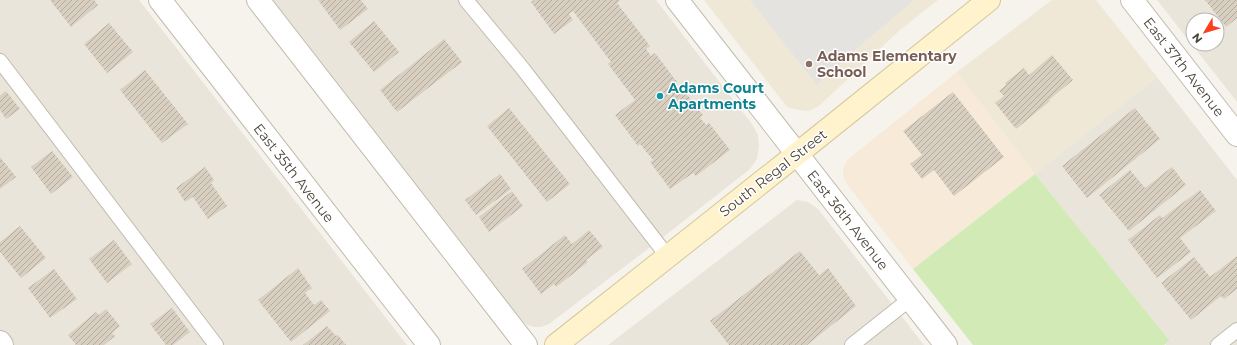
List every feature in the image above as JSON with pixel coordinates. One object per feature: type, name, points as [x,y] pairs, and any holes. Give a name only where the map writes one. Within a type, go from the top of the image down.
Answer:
[{"type":"main road","name":"South Regal Street","points":[[556,345],[989,0]]},
{"type":"street","name":"East 35th Avenue","points":[[160,0],[428,345]]},
{"type":"street","points":[[258,0],[526,345]]},
{"type":"street","name":"East 36th Avenue","points":[[677,0],[946,345]]},
{"type":"street","name":"East 37th Avenue","points":[[1132,0],[1237,135]]},
{"type":"lane","points":[[466,0],[523,69],[668,257]]},
{"type":"lane","points":[[0,61],[216,345]]},
{"type":"lane","points":[[852,345],[910,299]]},
{"type":"lane","points":[[1218,345],[1237,330]]},
{"type":"shaded area","points":[[0,0],[139,0],[407,345],[0,345]]},
{"type":"shaded area","points":[[273,0],[656,0],[752,124],[758,135],[759,147],[757,159],[750,169],[549,324],[541,327],[527,325],[520,318]]},
{"type":"shaded area","name":"Adams Elementary School","points":[[704,0],[938,0],[900,30],[819,106],[809,111],[787,107]]},
{"type":"shaded area","points":[[750,0],[914,0],[863,43],[817,85]]},
{"type":"shaded area","points":[[1052,0],[1096,0],[1157,77],[1035,174],[957,72]]},
{"type":"shaded area","points":[[1157,0],[1237,0],[1237,102],[1198,52],[1225,52],[1225,12],[1185,12],[1185,36]]},
{"type":"shaded area","points":[[957,72],[1035,174],[913,269],[846,183],[843,176],[843,169],[846,162],[852,156]]},
{"type":"shaded area","points":[[1157,77],[1237,180],[1237,345],[1165,345],[1184,330],[1170,341],[1035,174]]},
{"type":"shaded area","points":[[797,200],[808,202],[818,209],[924,345],[608,345]]},
{"type":"green space","points":[[1035,174],[1170,341],[1164,345],[973,345],[913,269]]},
{"type":"building","points":[[50,0],[94,0],[98,5],[71,27]]},
{"type":"building","points":[[318,0],[361,0],[368,9],[340,30]]},
{"type":"building","name":"Adams Court Apartments","points":[[534,0],[619,0],[620,1],[617,3],[650,46],[646,49],[651,56],[655,53],[677,82],[672,84],[678,92],[682,88],[703,115],[700,118],[706,125],[709,123],[730,150],[696,176],[693,173],[670,189],[650,162],[653,160],[640,144],[638,146],[615,115],[635,100],[608,64],[611,62],[573,11],[569,14],[573,20],[554,34],[531,2]]},
{"type":"building","points":[[1205,0],[1237,0],[1237,18],[1226,27],[1225,12],[1214,12]]},
{"type":"building","points":[[374,21],[399,52],[374,72],[349,42]]},
{"type":"building","points":[[109,23],[133,52],[107,73],[84,44]]},
{"type":"building","points":[[444,39],[462,62],[397,112],[380,90]]},
{"type":"building","points":[[1052,55],[1073,80],[1016,129],[995,103],[1004,96],[999,91],[1006,85],[1005,83],[1024,68],[1029,75]]},
{"type":"building","points":[[145,70],[188,124],[162,143],[120,90]]},
{"type":"building","points":[[6,91],[20,109],[6,119],[0,110],[0,96]]},
{"type":"building","points":[[953,92],[1004,157],[954,196],[934,170],[922,179],[910,164],[922,155],[903,131]]},
{"type":"building","points":[[509,108],[570,184],[547,202],[487,126]]},
{"type":"building","points":[[1135,108],[1160,139],[1087,198],[1062,166]]},
{"type":"building","points":[[52,151],[73,177],[51,194],[31,167]]},
{"type":"building","points":[[0,157],[16,177],[0,189]]},
{"type":"building","points":[[205,167],[214,180],[211,183],[227,206],[208,219],[193,197],[185,202],[176,188]]},
{"type":"building","points":[[1172,167],[1186,185],[1129,231],[1099,195],[1130,170],[1145,188]]},
{"type":"building","points":[[500,174],[511,189],[476,215],[465,200]]},
{"type":"building","points":[[1200,190],[1216,211],[1180,238],[1191,252],[1157,278],[1128,240],[1160,215],[1162,218]]},
{"type":"building","points":[[512,191],[523,206],[489,232],[479,217]]},
{"type":"building","points":[[20,226],[46,258],[21,278],[0,252],[0,242]]},
{"type":"building","points":[[589,230],[603,247],[586,260],[588,262],[556,287],[554,284],[541,294],[522,269],[565,235],[572,244]]},
{"type":"building","points":[[114,240],[132,264],[107,283],[89,259]]},
{"type":"building","points":[[800,251],[819,275],[828,268],[856,306],[807,345],[729,345],[710,321]]},
{"type":"building","points":[[1237,256],[1237,289],[1224,299],[1221,296],[1191,320],[1161,283],[1194,257],[1210,277]]},
{"type":"building","points":[[298,268],[312,288],[305,293],[314,305],[321,300],[330,311],[291,342],[258,300]]},
{"type":"building","points":[[54,269],[77,299],[50,318],[28,288]]},
{"type":"building","points":[[172,308],[190,332],[173,345],[166,345],[150,324]]},
{"type":"building","points":[[106,309],[120,326],[112,333],[115,336],[104,345],[76,345],[68,335],[96,312],[99,315]]},
{"type":"building","points":[[327,326],[336,336],[338,335],[346,345],[303,345]]},
{"type":"place","name":"Adams Elementary School","points":[[809,64]]},
{"type":"place","name":"Adams Court Apartments","points":[[660,96]]}]
